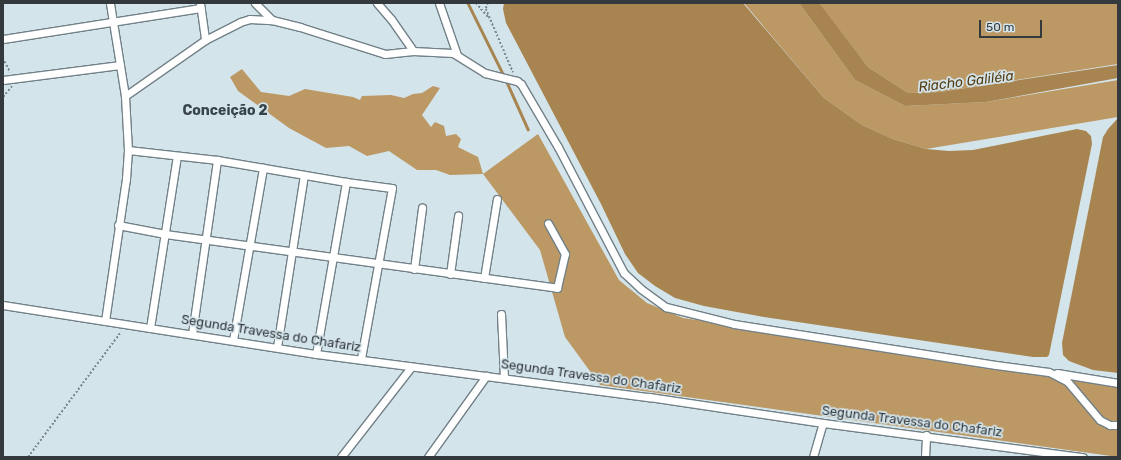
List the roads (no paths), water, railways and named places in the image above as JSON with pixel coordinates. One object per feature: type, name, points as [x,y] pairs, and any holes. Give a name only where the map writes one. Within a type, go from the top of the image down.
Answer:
[{"type":"street","points":[[105,320],[128,150],[125,96],[110,3]]},
{"type":"street","points":[[255,3],[272,20]]},
{"type":"street","points":[[377,3],[391,19],[413,51]]},
{"type":"street","points":[[439,3],[457,55]]},
{"type":"street","points":[[3,39],[113,22],[201,6],[205,40]]},
{"type":"street","points":[[125,96],[205,40],[250,19],[272,20],[379,52],[398,53],[413,51],[442,51],[457,55],[485,73],[514,80],[526,91],[558,147],[624,273],[641,289],[666,307],[734,324],[1118,383]]},
{"type":"street","points":[[3,80],[120,65]]},
{"type":"street","points":[[128,150],[217,160],[346,182],[392,188],[361,359]]},
{"type":"street","points":[[150,328],[166,234],[177,156]]},
{"type":"street","points":[[192,334],[217,160]]},
{"type":"street","points":[[233,340],[263,168]]},
{"type":"street","points":[[277,347],[304,175]]},
{"type":"street","points":[[316,354],[346,182]]},
{"type":"street","points":[[484,278],[497,199]]},
{"type":"street","points":[[414,269],[422,208]]},
{"type":"street","points":[[450,274],[458,216]]},
{"type":"street","points":[[118,225],[166,234],[250,244],[414,269],[557,288],[565,254],[548,223]]},
{"type":"street","name":"Segunda Travessa do Chafariz","points":[[3,305],[316,354],[649,397],[823,423],[1083,457]]},
{"type":"street","points":[[501,314],[504,378]]},
{"type":"street","points":[[341,457],[411,367]]},
{"type":"street","points":[[1049,372],[1067,381],[1100,420],[1110,425],[1118,425]]},
{"type":"street","points":[[428,457],[486,376]]},
{"type":"street","points":[[813,457],[823,423]]},
{"type":"street","points":[[925,457],[926,436]]},
{"type":"waterway","points":[[468,3],[504,76]]},
{"type":"waterway","points":[[506,80],[528,129]]},
{"type":"district","name":"Conceição 2","points":[[225,111]]},
{"type":"water label","name":"Riacho Galiléia","points":[[966,82]]}]
